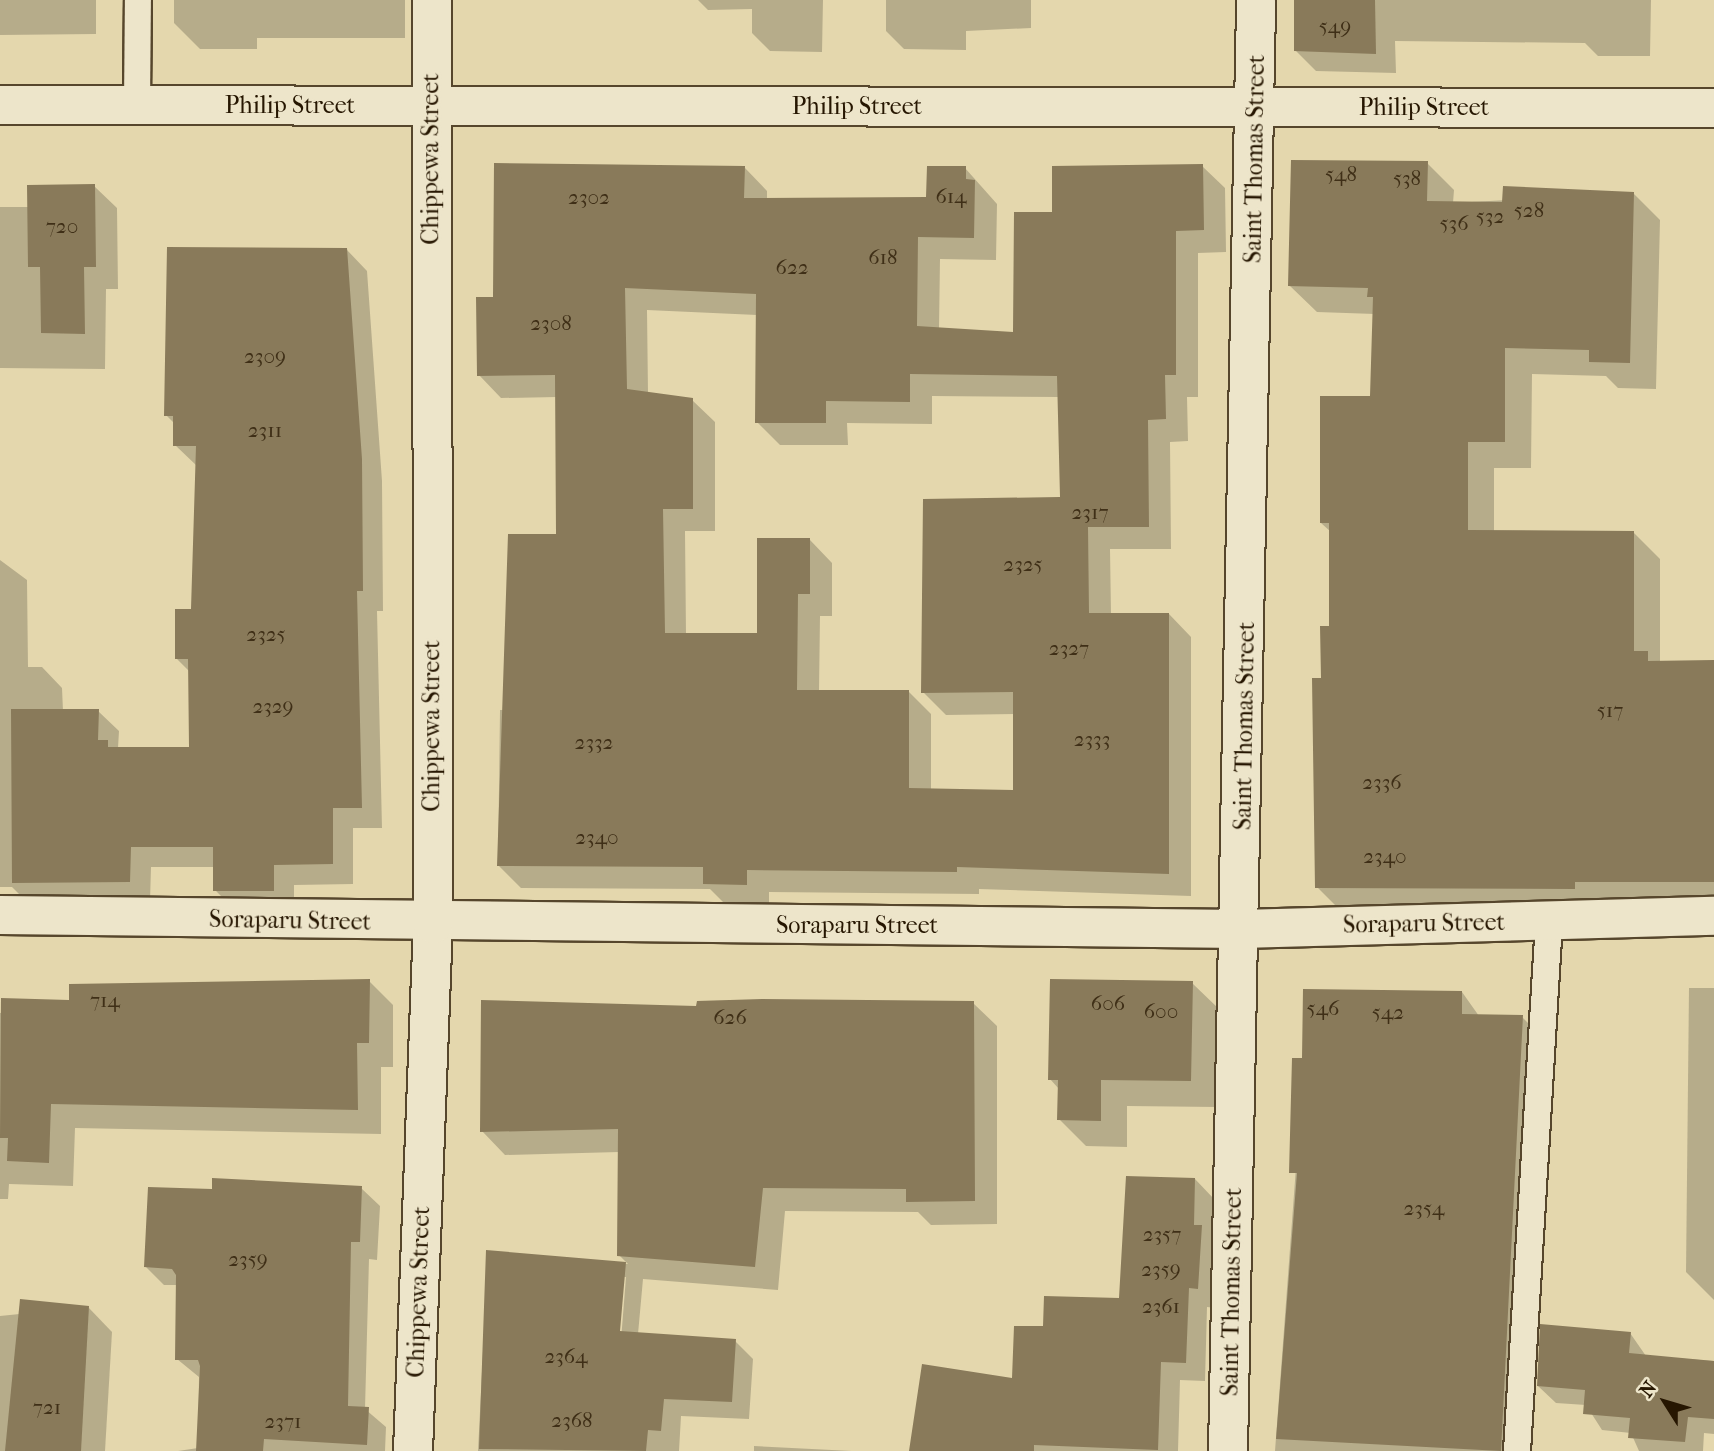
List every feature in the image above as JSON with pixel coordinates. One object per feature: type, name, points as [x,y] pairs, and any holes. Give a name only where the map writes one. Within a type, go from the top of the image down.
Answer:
[{"type":"street","name":"Chippewa Street","points":[[413,1451],[433,924],[432,0]]},
{"type":"street","name":"Saint Thomas Street","points":[[1228,1451],[1257,107],[1256,0]]},
{"type":"street","name":"Philip Street","points":[[0,105],[1714,108]]},
{"type":"street","name":"Soraparu Street","points":[[0,915],[433,924],[1241,929],[1714,916]]},
{"type":"lane","points":[[137,105],[138,0]]},
{"type":"lane","points":[[1517,1451],[1549,921]]},
{"type":"building","points":[[1294,0],[1375,0],[1376,54],[1294,51]]},
{"type":"building","points":[[1291,160],[1428,161],[1427,201],[1502,202],[1503,186],[1634,192],[1630,363],[1589,362],[1589,350],[1505,348],[1505,442],[1468,442],[1468,530],[1634,531],[1634,651],[1648,651],[1648,661],[1714,660],[1714,882],[1575,882],[1575,889],[1315,888],[1312,678],[1321,678],[1320,626],[1329,626],[1329,523],[1320,523],[1320,396],[1370,396],[1373,297],[1367,297],[1368,288],[1288,286]]},
{"type":"building","points":[[494,163],[745,166],[744,198],[926,197],[927,166],[966,166],[966,179],[975,180],[974,238],[918,237],[917,326],[1013,332],[1014,212],[1052,212],[1052,166],[1203,164],[1204,230],[1176,231],[1176,375],[1165,375],[1166,419],[1148,420],[1149,527],[1088,527],[1089,613],[1169,613],[1169,874],[957,867],[957,872],[747,870],[747,885],[703,884],[703,867],[497,866],[508,534],[556,534],[555,375],[477,376],[476,297],[493,297]],"holes":[[[625,288],[756,294],[755,423],[826,423],[826,401],[910,402],[910,374],[1057,376],[1060,497],[923,499],[921,693],[1013,692],[1013,790],[909,788],[909,690],[797,690],[798,594],[810,594],[810,538],[757,538],[757,633],[665,633],[663,509],[693,509],[693,398],[627,389]]]},
{"type":"building","points":[[95,184],[96,267],[84,267],[85,334],[41,333],[40,267],[28,267],[27,185]]},
{"type":"building","points":[[167,247],[347,248],[362,459],[363,591],[357,591],[362,808],[333,808],[333,864],[274,865],[274,891],[213,891],[213,847],[131,847],[130,882],[12,883],[11,709],[99,709],[98,740],[108,740],[108,747],[189,747],[188,659],[175,659],[175,609],[191,609],[196,446],[173,446],[173,416],[164,416]]},
{"type":"building","points":[[370,979],[369,1043],[357,1043],[358,1110],[51,1104],[49,1163],[7,1161],[8,1138],[0,1138],[1,998],[69,1000],[69,984]]},
{"type":"building","points":[[1050,979],[1193,981],[1191,1081],[1101,1080],[1101,1121],[1057,1120],[1058,1080],[1048,1080]]},
{"type":"building","points":[[1303,989],[1462,991],[1462,1014],[1523,1015],[1501,1451],[1276,1439],[1297,1173],[1289,1173],[1292,1058],[1302,1058]]},
{"type":"building","points":[[481,1000],[696,1006],[697,1001],[974,1001],[975,1201],[906,1202],[906,1189],[763,1188],[755,1267],[617,1256],[618,1129],[480,1132]]},
{"type":"building","points":[[1126,1176],[1195,1178],[1194,1225],[1202,1225],[1198,1289],[1189,1288],[1186,1363],[1161,1362],[1158,1450],[1034,1445],[1034,1451],[909,1451],[922,1364],[1012,1378],[1014,1326],[1043,1326],[1044,1296],[1119,1298]]},
{"type":"building","points":[[212,1178],[362,1186],[360,1242],[351,1242],[348,1406],[369,1407],[367,1445],[264,1439],[263,1451],[196,1451],[200,1366],[198,1360],[175,1360],[176,1275],[172,1269],[144,1267],[148,1187],[212,1189]]},
{"type":"building","points":[[486,1250],[626,1262],[620,1331],[736,1339],[732,1402],[664,1399],[661,1431],[648,1430],[646,1451],[479,1449]]},
{"type":"building","points":[[20,1299],[89,1306],[81,1451],[5,1451]]},
{"type":"building","points":[[1540,1324],[1631,1332],[1629,1353],[1714,1361],[1714,1419],[1688,1417],[1685,1442],[1628,1438],[1630,1418],[1583,1414],[1585,1390],[1537,1386]]}]
